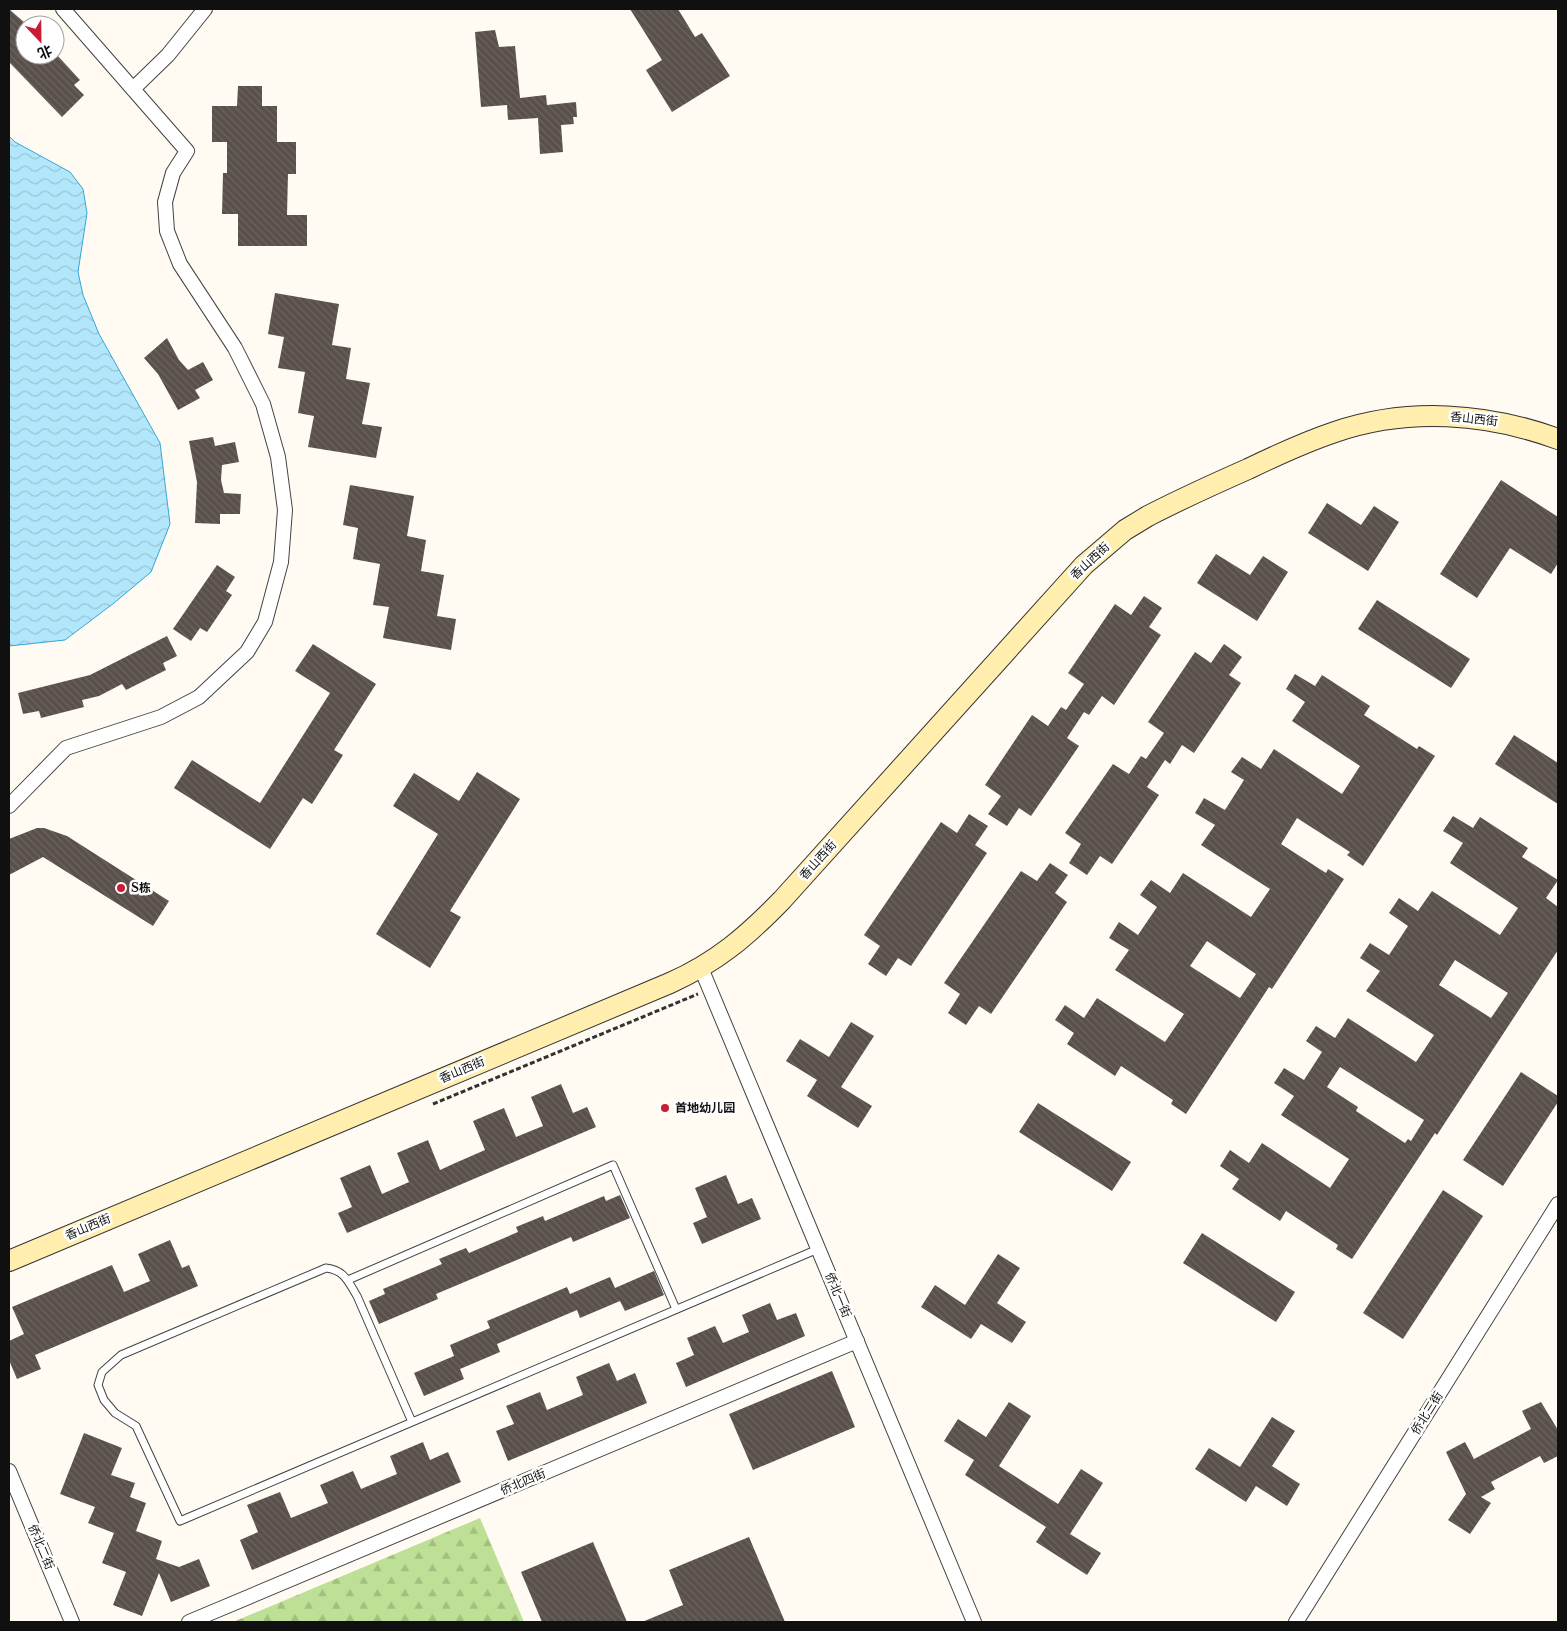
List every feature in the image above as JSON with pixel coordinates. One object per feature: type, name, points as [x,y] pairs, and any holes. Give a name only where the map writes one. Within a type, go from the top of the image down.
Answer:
[{"type":"street","points":[[9,806],[66,748],[161,717],[200,697],[247,652],[265,622],[280,562],[285,510],[278,457],[263,404],[235,348],[180,264],[167,231],[166,202],[173,173],[187,152],[63,9]]},
{"type":"street","points":[[133,89],[168,55],[205,9]]},
{"type":"street","name":"香山西街","points":[[9,1261],[701,968],[728,951],[758,925],[1066,584],[1104,547],[1133,526],[1172,504],[1306,442],[1369,423],[1401,418],[1466,417],[1498,421],[1558,439]]},
{"type":"street","name":"侨北一街","points":[[701,968],[974,1622]]},
{"type":"street","name":"侨北三街","points":[[1296,1622],[1558,1204]]},
{"type":"street","name":"侨北四街","points":[[189,1622],[857,1341]]},
{"type":"street","name":"侨北二街","points":[[9,1471],[72,1622]]},
{"type":"lane","points":[[348,1280],[613,1164],[676,1309]]},
{"type":"lane","points":[[412,1422],[357,1296],[348,1280],[338,1270],[326,1268],[121,1355],[102,1372],[98,1385],[104,1400],[116,1413],[136,1426],[180,1521],[818,1249]]},
{"type":"green space","points":[[480,1518],[524,1622],[233,1622]]},
{"type":"water","points":[[9,136],[15,142],[70,172],[83,189],[87,213],[78,272],[83,295],[99,334],[160,443],[170,524],[151,572],[114,603],[65,640],[9,646]]},
{"type":"building","points":[[9,9],[16,15],[15,65],[65,64],[80,80],[74,85],[84,95],[62,117],[9,62]]},
{"type":"building","points":[[630,9],[678,9],[695,37],[702,33],[730,76],[672,112],[646,70],[662,60]]},
{"type":"building","points":[[495,30],[499,47],[515,46],[520,98],[546,95],[547,105],[576,102],[577,117],[573,117],[574,124],[561,125],[563,152],[540,154],[538,118],[508,120],[507,105],[481,107],[475,32]]},
{"type":"building","points":[[238,86],[262,86],[262,106],[277,106],[277,142],[296,142],[296,174],[288,174],[287,215],[307,215],[307,246],[238,246],[238,214],[222,214],[223,173],[227,173],[227,142],[212,142],[212,106],[237,106]]},
{"type":"building","points":[[275,293],[339,304],[332,345],[351,348],[346,379],[370,383],[362,424],[382,427],[376,458],[308,447],[314,416],[298,413],[305,372],[278,368],[284,337],[268,334]]},
{"type":"building","points":[[167,338],[179,360],[188,370],[203,362],[213,380],[195,390],[200,398],[178,410],[158,374],[144,358]]},
{"type":"building","points":[[213,437],[215,446],[235,442],[239,462],[222,465],[221,480],[224,493],[241,494],[240,514],[220,514],[220,524],[195,523],[197,482],[189,441]]},
{"type":"building","points":[[1501,480],[1558,517],[1558,563],[1551,574],[1510,548],[1477,598],[1440,574]]},
{"type":"building","points":[[350,485],[414,496],[407,536],[426,540],[421,571],[444,575],[437,616],[456,619],[451,650],[383,638],[389,607],[373,605],[380,564],[353,559],[358,528],[343,525]]},
{"type":"building","points":[[1327,503],[1361,525],[1374,506],[1399,522],[1368,571],[1308,533]]},
{"type":"building","points":[[1216,554],[1250,575],[1263,556],[1288,572],[1257,621],[1197,583]]},
{"type":"building","points":[[217,565],[235,577],[226,591],[232,595],[207,632],[200,628],[191,641],[173,629]]},
{"type":"building","points":[[1144,596],[1162,608],[1149,627],[1161,635],[1114,705],[1102,696],[1089,715],[1084,712],[1067,738],[1079,746],[1031,816],[1019,808],[1007,826],[988,814],[1001,796],[985,785],[1032,715],[1048,726],[1061,707],[1066,710],[1084,684],[1068,673],[1115,604],[1131,615]]},
{"type":"building","points":[[1377,600],[1470,659],[1451,688],[1358,629]]},
{"type":"building","points":[[167,636],[177,656],[163,663],[166,670],[126,690],[122,684],[99,696],[82,700],[84,707],[41,718],[39,711],[23,714],[18,693],[90,675]]},
{"type":"building","points":[[313,644],[376,684],[334,750],[343,755],[312,804],[303,798],[270,849],[174,788],[192,760],[260,803],[330,693],[295,671]]},
{"type":"building","points":[[1224,644],[1242,657],[1229,675],[1241,683],[1194,753],[1182,745],[1170,764],[1165,760],[1147,787],[1159,795],[1112,864],[1100,856],[1087,875],[1069,863],[1081,844],[1065,833],[1113,764],[1129,774],[1141,756],[1146,759],[1164,733],[1148,722],[1195,652],[1211,663]]},
{"type":"building","points":[[1295,674],[1315,686],[1322,675],[1370,706],[1364,715],[1417,749],[1419,746],[1435,756],[1363,866],[1347,855],[1350,852],[1297,818],[1281,844],[1326,873],[1328,869],[1344,879],[1272,989],[1269,987],[1186,1114],[1171,1104],[1173,1100],[1121,1066],[1115,1076],[1067,1044],[1074,1033],[1055,1020],[1065,1005],[1084,1018],[1097,998],[1165,1042],[1184,1014],[1115,970],[1129,950],[1109,938],[1119,922],[1138,935],[1157,907],[1140,895],[1151,880],[1170,893],[1183,873],[1251,917],[1270,889],[1201,845],[1215,825],[1195,813],[1204,798],[1225,810],[1244,780],[1231,772],[1242,757],[1261,769],[1274,749],[1342,794],[1360,766],[1292,721],[1305,702],[1286,689]],"holes":[[[1207,941],[1256,974],[1240,998],[1190,966]]]},
{"type":"building","points":[[1514,735],[1558,763],[1558,804],[1495,764]]},
{"type":"building","points":[[477,772],[520,799],[450,911],[461,917],[430,968],[376,934],[438,834],[393,806],[414,773],[459,801]]},
{"type":"building","points":[[969,814],[988,826],[975,845],[987,853],[911,966],[898,958],[886,976],[868,964],[880,946],[864,935],[941,822],[957,833]]},
{"type":"building","points":[[1453,816],[1473,828],[1480,817],[1528,848],[1522,857],[1558,880],[1546,898],[1558,907],[1558,950],[1437,1135],[1435,1133],[1352,1259],[1336,1249],[1338,1245],[1286,1211],[1280,1221],[1232,1189],[1239,1179],[1220,1166],[1230,1150],[1249,1163],[1262,1143],[1330,1188],[1349,1159],[1281,1115],[1294,1096],[1274,1083],[1284,1068],[1304,1080],[1322,1052],[1306,1041],[1316,1026],[1335,1038],[1348,1018],[1416,1062],[1434,1035],[1366,991],[1380,971],[1360,958],[1370,943],[1389,955],[1408,926],[1389,913],[1399,898],[1418,911],[1432,891],[1500,935],[1518,908],[1450,863],[1463,843],[1443,831]],"holes":[[[1455,960],[1508,993],[1491,1018],[1439,985]],[[1340,1067],[1424,1120],[1411,1141],[1408,1139],[1405,1143],[1356,1111],[1358,1107],[1327,1087]]]},
{"type":"building","name":"S栋","points":[[37,828],[44,828],[67,836],[169,901],[153,926],[43,857],[9,875],[9,839]]},
{"type":"building","points":[[1050,863],[1068,875],[1055,893],[1067,902],[991,1014],[979,1006],[966,1025],[948,1013],[960,994],[944,983],[1021,871],[1037,881]]},
{"type":"building","points":[[851,1022],[874,1036],[841,1087],[872,1106],[858,1128],[807,1096],[817,1080],[786,1061],[800,1039],[829,1057]]},
{"type":"building","points":[[1521,1072],[1558,1096],[1558,1102],[1503,1186],[1463,1160]]},
{"type":"building","points":[[561,1084],[573,1113],[587,1107],[596,1127],[347,1233],[338,1213],[352,1207],[340,1178],[370,1165],[382,1194],[409,1182],[397,1153],[428,1140],[440,1170],[485,1150],[473,1121],[504,1108],[516,1137],[543,1126],[531,1097]]},
{"type":"building","points":[[1038,1103],[1131,1162],[1112,1191],[1019,1132]]},
{"type":"building","points":[[726,1175],[738,1204],[752,1198],[761,1219],[702,1244],[693,1223],[707,1217],[695,1188]]},
{"type":"building","points":[[1443,1190],[1483,1216],[1403,1339],[1363,1313]]},
{"type":"building","points":[[620,1195],[630,1218],[573,1242],[571,1237],[436,1294],[438,1299],[379,1324],[369,1301],[385,1294],[383,1289],[442,1264],[439,1259],[466,1248],[469,1253],[518,1232],[516,1227],[543,1216],[545,1221],[604,1196],[606,1201]]},
{"type":"building","points":[[1202,1233],[1295,1292],[1276,1322],[1183,1263]]},
{"type":"building","points":[[170,1240],[182,1268],[189,1265],[198,1286],[35,1355],[41,1369],[17,1379],[9,1360],[9,1341],[24,1334],[12,1307],[112,1265],[124,1292],[150,1281],[138,1254]]},
{"type":"building","points":[[998,1254],[1020,1268],[997,1303],[1026,1322],[1012,1343],[981,1324],[971,1339],[921,1307],[935,1285],[965,1305]]},
{"type":"building","points":[[654,1271],[664,1295],[625,1311],[620,1301],[580,1318],[577,1310],[497,1344],[500,1352],[460,1369],[464,1379],[424,1396],[414,1373],[454,1356],[450,1345],[490,1328],[487,1321],[567,1287],[570,1294],[610,1277],[615,1288]]},
{"type":"building","points":[[770,1303],[777,1320],[796,1313],[805,1336],[686,1387],[676,1363],[694,1355],[687,1338],[715,1326],[723,1343],[749,1332],[742,1315]]},
{"type":"building","points":[[609,1363],[617,1381],[635,1373],[647,1403],[508,1461],[496,1431],[514,1424],[506,1406],[540,1392],[547,1410],[583,1395],[576,1377]]},
{"type":"building","points":[[832,1371],[855,1427],[753,1470],[729,1414]]},
{"type":"building","points":[[1009,1402],[1031,1416],[999,1466],[1058,1504],[1081,1469],[1103,1483],[1070,1534],[1101,1553],[1087,1575],[1036,1542],[1046,1527],[965,1475],[974,1460],[944,1441],[958,1419],[986,1437]]},
{"type":"building","points":[[1541,1402],[1558,1430],[1558,1456],[1544,1463],[1540,1456],[1491,1482],[1495,1489],[1481,1497],[1491,1503],[1470,1534],[1448,1520],[1466,1494],[1446,1452],[1465,1442],[1474,1459],[1531,1429],[1522,1411]]},
{"type":"building","points":[[1272,1417],[1295,1431],[1272,1466],[1300,1484],[1287,1506],[1256,1486],[1246,1502],[1195,1469],[1209,1448],[1240,1467]]},
{"type":"building","points":[[84,1433],[122,1448],[111,1475],[135,1483],[130,1497],[146,1503],[136,1531],[162,1541],[156,1559],[179,1567],[199,1559],[210,1586],[171,1602],[159,1573],[142,1616],[113,1605],[126,1572],[102,1563],[114,1533],[88,1523],[95,1507],[60,1494]]},
{"type":"building","points":[[423,1442],[430,1460],[448,1452],[461,1482],[252,1570],[240,1540],[258,1532],[247,1505],[280,1492],[291,1518],[328,1503],[320,1485],[353,1471],[361,1489],[397,1474],[390,1456]]},
{"type":"building","points":[[749,1537],[785,1622],[642,1622],[683,1605],[669,1570]]},
{"type":"building","points":[[593,1542],[627,1622],[542,1622],[521,1572]]},
{"type":"place","name":"S栋","points":[[121,888]]},
{"type":"place","name":"首地幼儿园","points":[[665,1108]]}]
